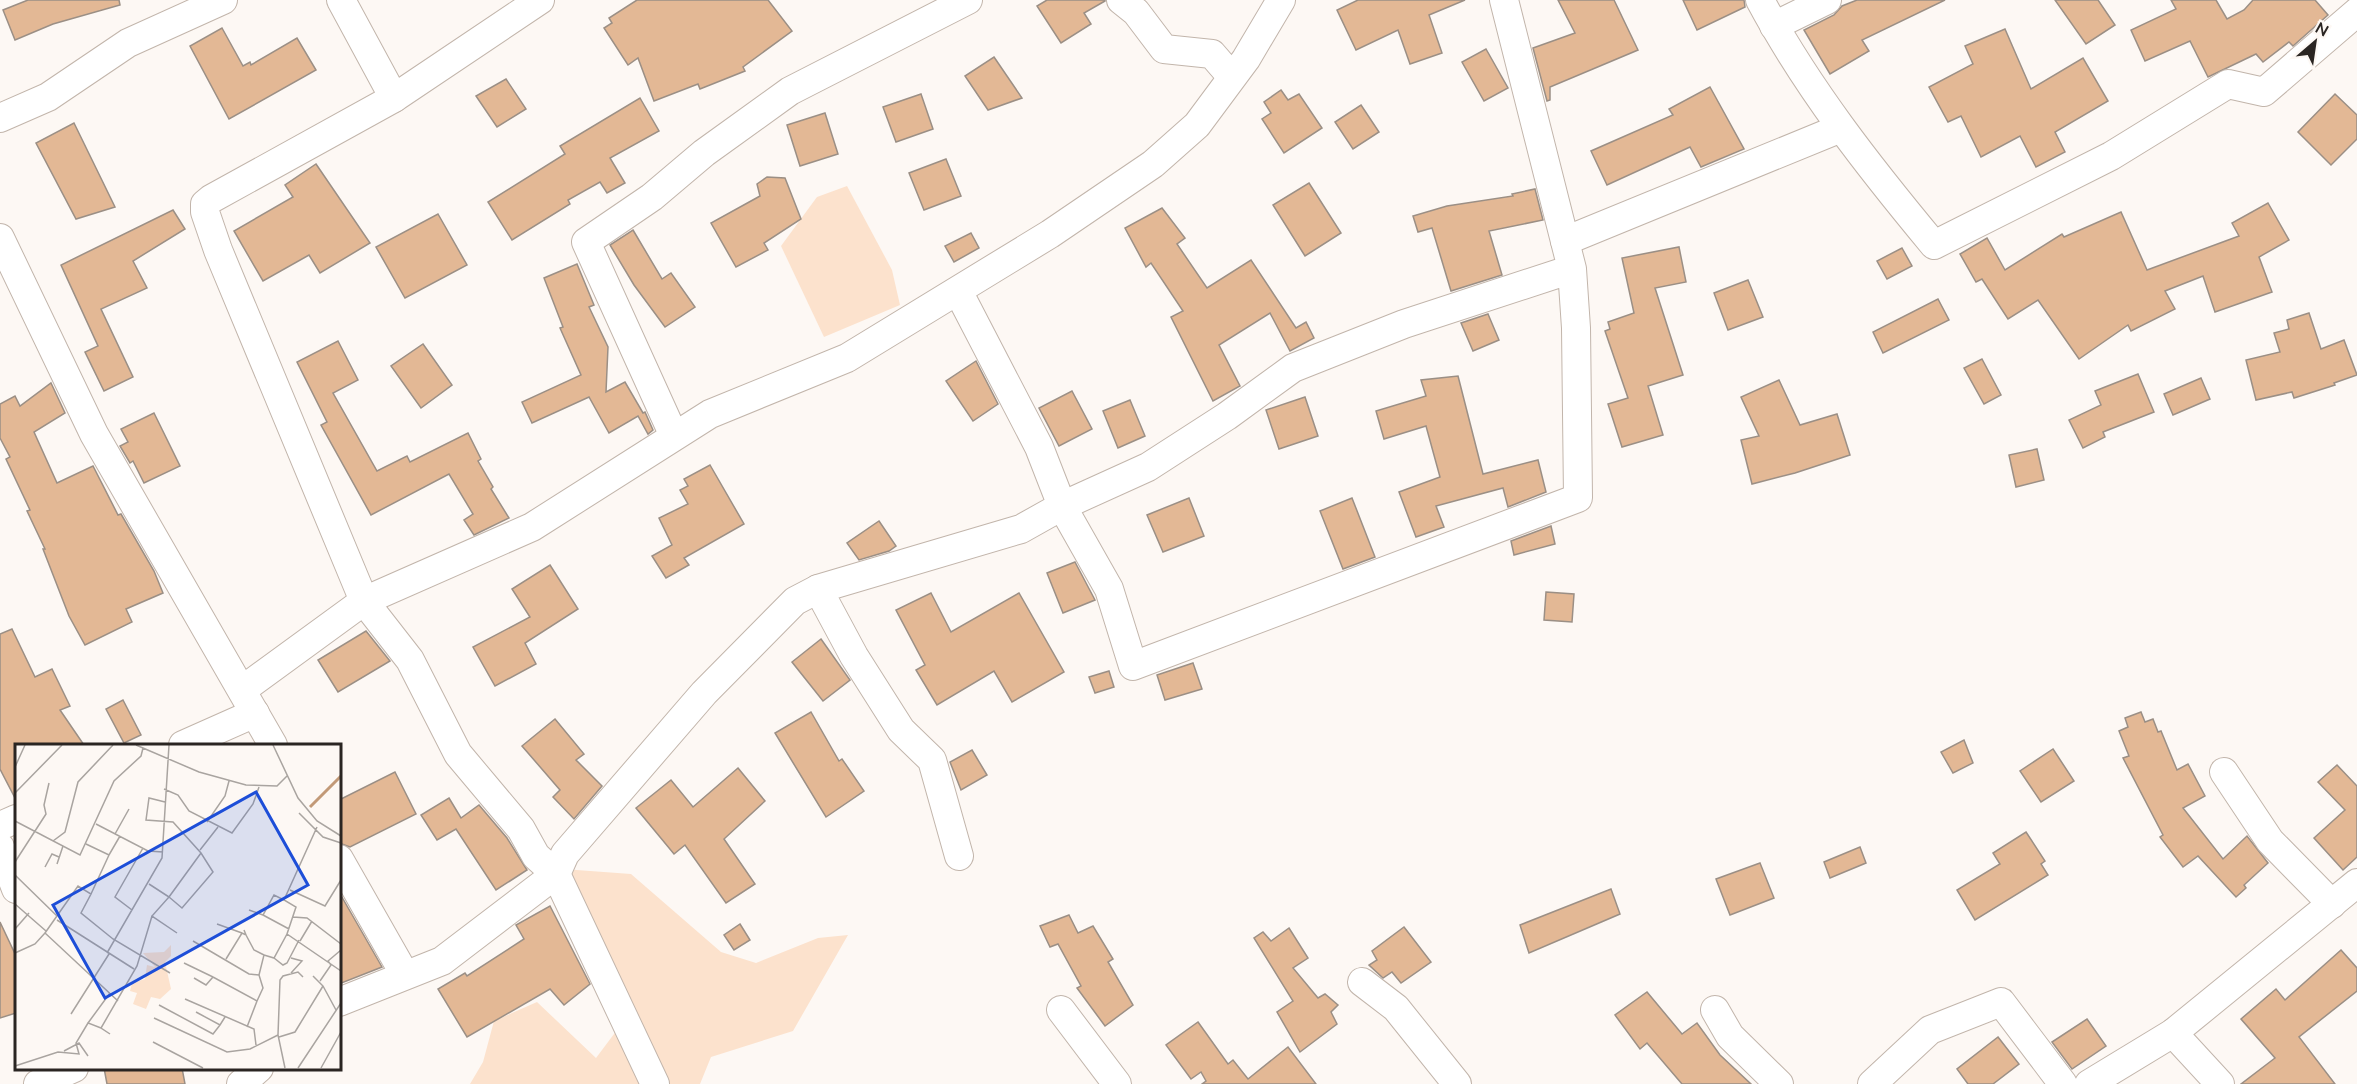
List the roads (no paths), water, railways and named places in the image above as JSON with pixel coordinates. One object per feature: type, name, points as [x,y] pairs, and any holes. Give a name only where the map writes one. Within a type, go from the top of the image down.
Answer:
[{"type":"street","points":[[0,118],[48,97],[128,43],[223,0]]},
{"type":"street","points":[[341,0],[394,98]]},
{"type":"street","points":[[540,0],[394,98],[206,204],[205,212],[218,249],[364,601],[410,660],[458,754],[521,829],[536,856],[556,874],[655,1084]]},
{"type":"street","points":[[674,436],[586,242],[652,197],[704,153],[790,91],[968,0]]},
{"type":"street","points":[[1121,0],[1136,12],[1164,49],[1212,54],[1231,76]]},
{"type":"street","points":[[184,744],[248,701],[364,601],[532,527],[710,414],[847,357],[1050,234],[1153,164],[1197,124],[1246,58],[1281,0]]},
{"type":"street","points":[[958,291],[1039,447],[1062,506],[1108,589],[1133,666],[1578,498],[1576,328],[1572,269],[1504,0]]},
{"type":"street","points":[[1760,0],[1774,26],[1841,128],[1934,245],[2111,156],[2228,84],[2264,92],[2357,12]]},
{"type":"street","points":[[1774,26],[1827,0]]},
{"type":"street","points":[[1564,241],[1841,128]]},
{"type":"street","points":[[0,238],[94,434],[272,744]]},
{"type":"street","points":[[340,1002],[442,961],[556,874],[564,854],[704,693],[795,601],[818,589],[1021,529],[1062,506],[1148,467],[1227,416],[1293,368],[1404,324],[1572,269]]},
{"type":"street","points":[[818,589],[854,656],[901,730],[932,760],[959,856]]},
{"type":"street","points":[[2224,772],[2270,841],[2332,904]]},
{"type":"street","points":[[0,826],[15,819]]},
{"type":"street","points":[[0,847],[15,886]]},
{"type":"street","points":[[340,862],[405,975]]},
{"type":"street","points":[[2089,1084],[2173,1033],[2357,883]]},
{"type":"street","points":[[1362,982],[1396,1008],[1457,1084]]},
{"type":"street","points":[[1872,1084],[1930,1030],[2001,1002],[2063,1084]]},
{"type":"street","points":[[1061,1010],[1117,1084]]},
{"type":"street","points":[[1715,1010],[1730,1036],[1779,1084]]},
{"type":"street","points":[[2173,1033],[2220,1084]]},
{"type":"street","points":[[38,1084],[73,1069]]},
{"type":"street","points":[[75,1069],[80,1084]]},
{"type":"street","points":[[241,1084],[258,1069]]}]
